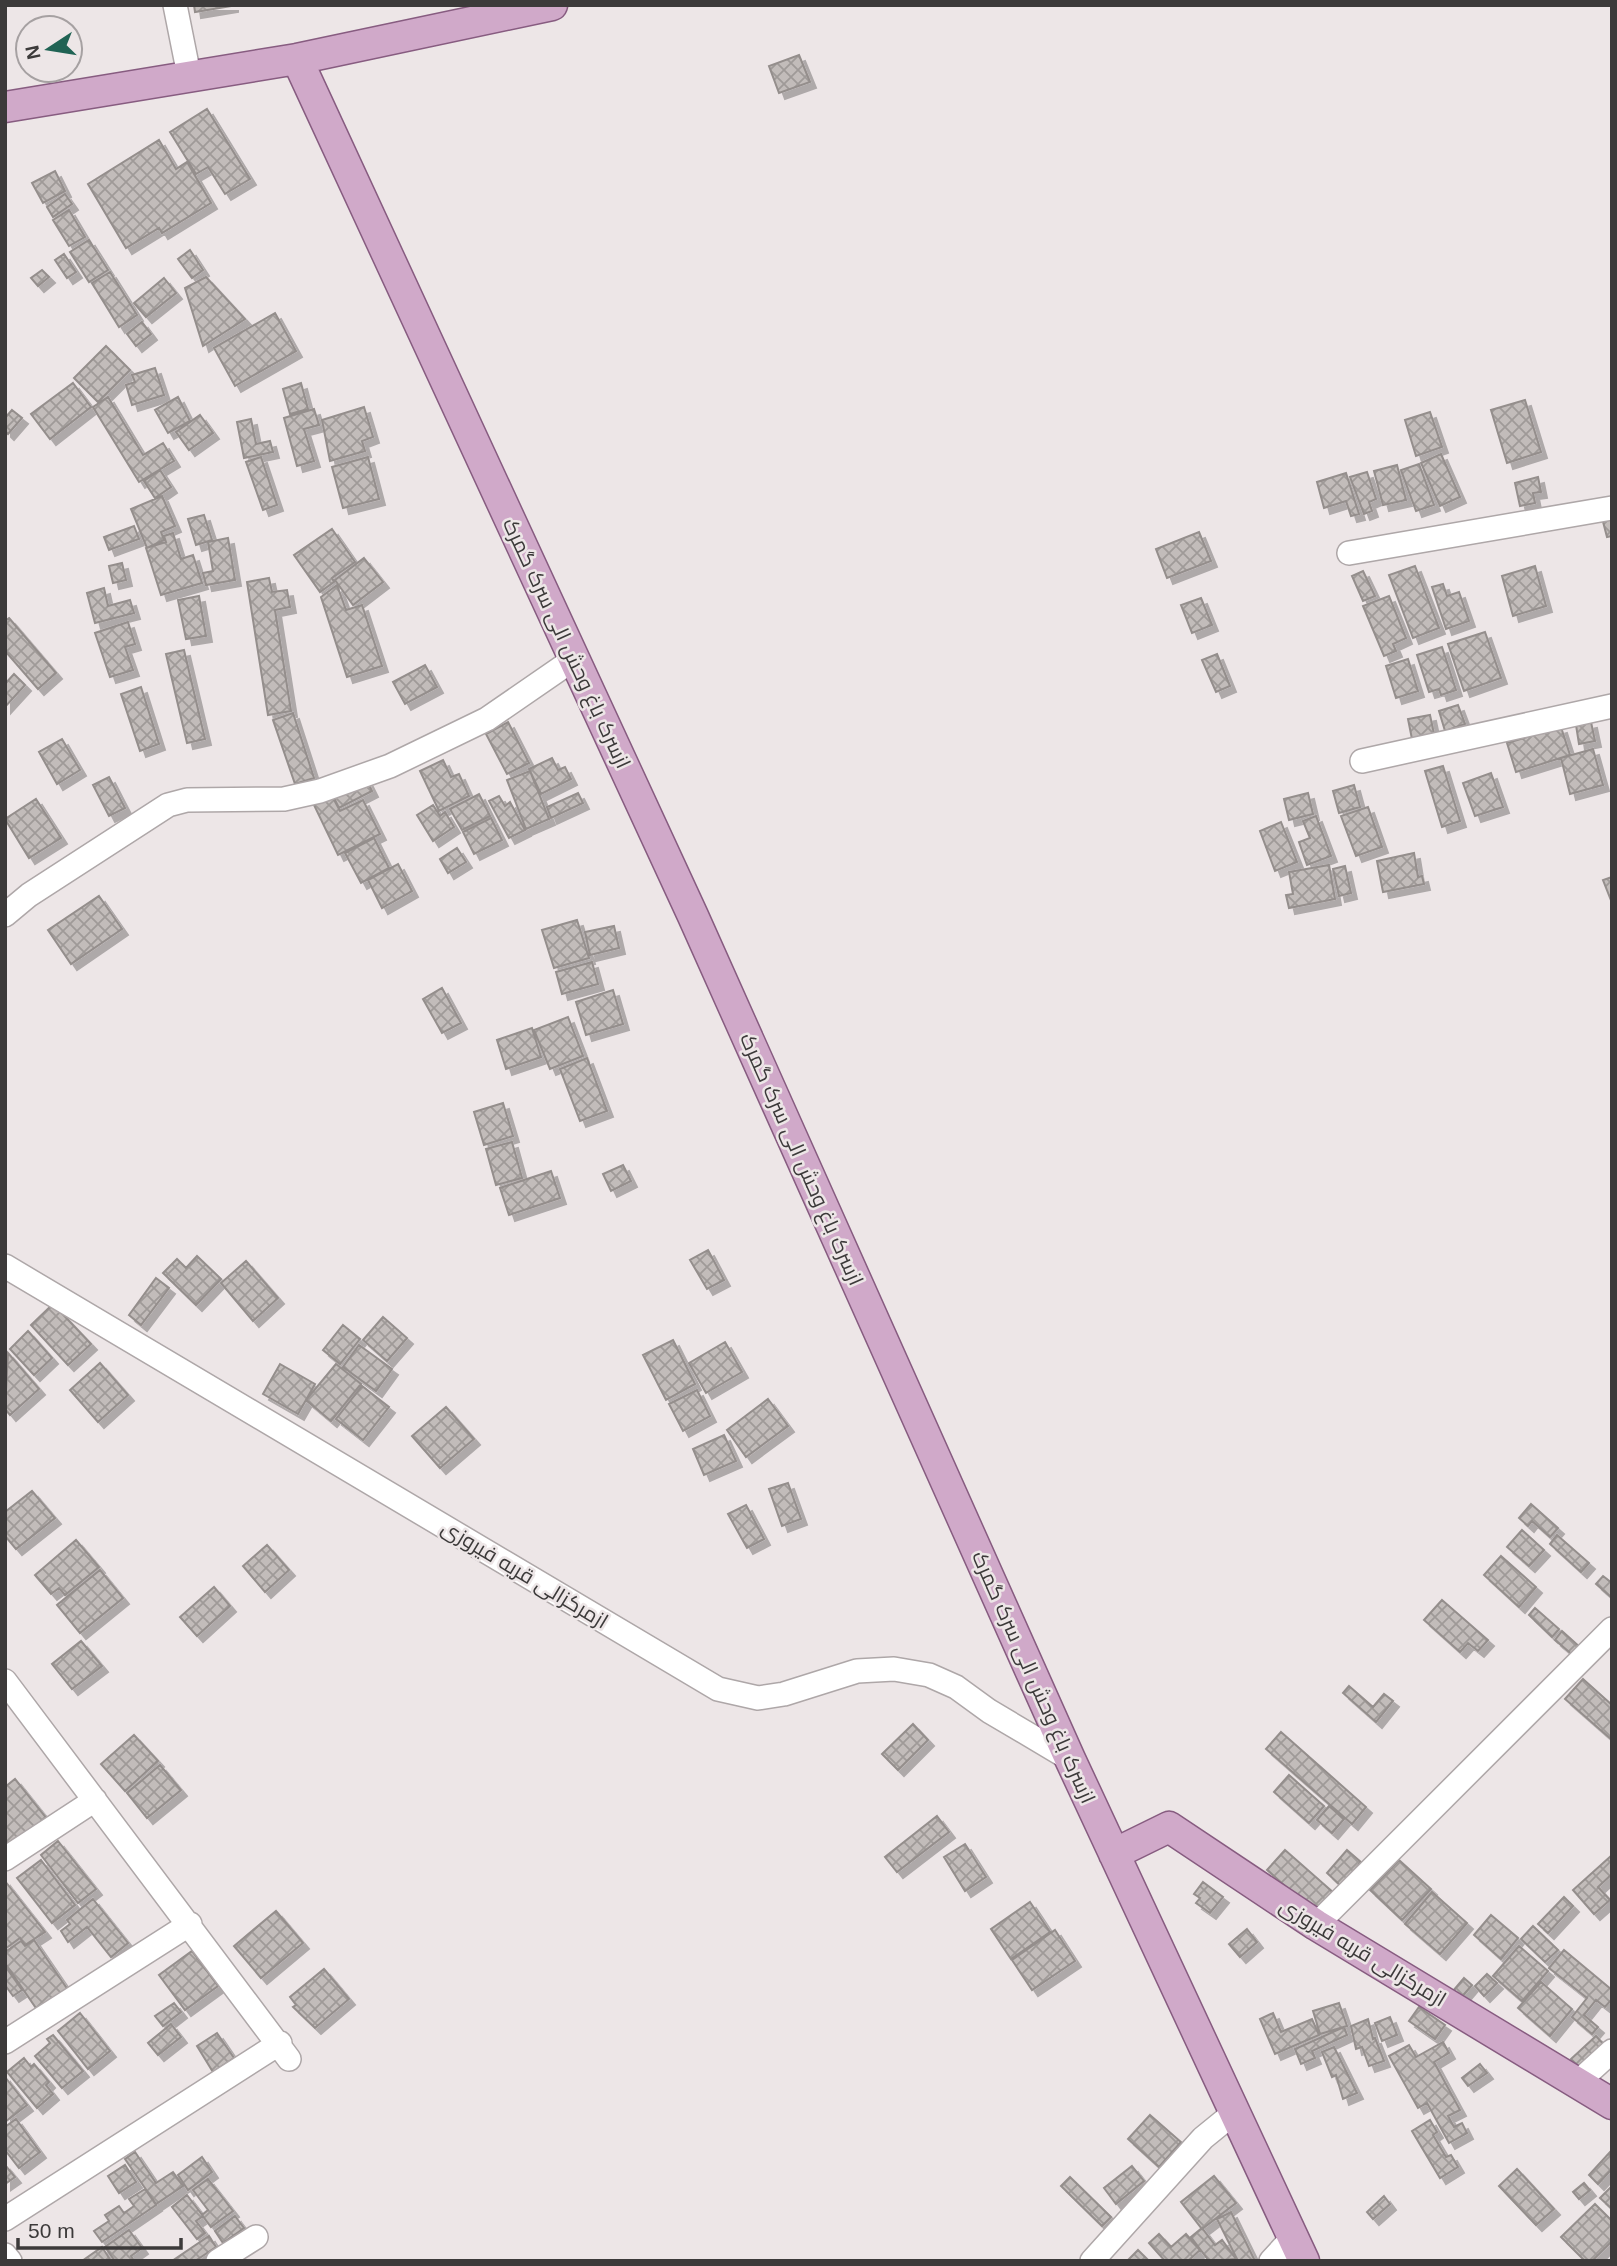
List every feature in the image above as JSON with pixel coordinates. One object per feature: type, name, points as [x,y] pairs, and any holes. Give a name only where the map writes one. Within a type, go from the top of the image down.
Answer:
[{"type":"main road","points":[[5,107],[297,59],[552,5]]},
{"type":"main road","name":"ازسرک باغ وحش الی سرک گمرک","points":[[297,59],[693,916],[1070,1759],[1299,2249]]},
{"type":"main road","name":"ازمرکزالی قریه فیروزی","points":[[1114,1854],[1170,1827],[1316,1925],[1612,2104]]},
{"type":"street","points":[[175,5],[189,75]]},
{"type":"street","points":[[1349,554],[1612,508]]},
{"type":"street","points":[[5,915],[29,895],[168,805],[199,799],[285,799],[320,791],[390,765],[487,719],[574,659]]},
{"type":"street","points":[[1362,761],[1612,706]]},
{"type":"street","name":"ازمرکزالی قریه فیروزی","points":[[5,1266],[719,1689],[758,1698],[784,1694],[857,1671],[894,1669],[929,1675],[956,1687],[989,1711],[1070,1759]]},
{"type":"street","points":[[1316,1925],[1612,1629]]},
{"type":"street","points":[[5,1681],[285,2051],[5,2219]]},
{"type":"street","points":[[5,1859],[94,1800]]},
{"type":"street","points":[[5,2042],[190,1924]]},
{"type":"street","points":[[1578,2082],[1612,2051]]},
{"type":"street","points":[[1092,2261],[1193,2147],[1235,2112]]},
{"type":"street","points":[[218,2261],[256,2237]]},
{"type":"street","points":[[1271,2261],[1299,2249]]},
{"type":"street","points":[[5,2255],[10,2261]]},
{"type":"building","points":[[194,5],[232,5],[232,6],[195,12]]},
{"type":"building","points":[[799,55],[810,82],[779,93],[769,66]]},
{"type":"building","points":[[207,109],[250,179],[225,194],[208,167],[196,174],[170,132]]},
{"type":"building","points":[[159,140],[176,169],[187,162],[211,203],[162,233],[159,228],[126,248],[88,184]]},
{"type":"building","points":[[55,171],[65,191],[43,203],[32,183]]},
{"type":"building","points":[[65,194],[72,204],[53,217],[47,207]]},
{"type":"building","points":[[69,210],[85,237],[69,246],[53,220]]},
{"type":"building","points":[[89,240],[108,270],[89,282],[70,252]]},
{"type":"building","points":[[190,250],[203,270],[192,278],[178,259]]},
{"type":"building","points":[[64,254],[76,272],[67,278],[55,260]]},
{"type":"building","points":[[42,270],[49,277],[38,286],[31,278]]},
{"type":"building","points":[[110,272],[137,315],[119,327],[92,283]]},
{"type":"building","points":[[206,277],[245,319],[203,346],[185,288]]},
{"type":"building","points":[[164,278],[176,293],[146,317],[134,303]]},
{"type":"building","points":[[275,313],[296,351],[235,386],[214,348]]},
{"type":"building","points":[[142,322],[151,334],[136,346],[127,334]]},
{"type":"building","points":[[106,346],[130,370],[98,402],[74,378]]},
{"type":"building","points":[[155,368],[164,395],[132,405],[126,385],[135,382],[132,375]]},
{"type":"building","points":[[73,383],[91,407],[50,439],[31,414]]},
{"type":"building","points":[[301,383],[308,409],[290,414],[283,389]]},
{"type":"building","points":[[108,397],[143,455],[163,443],[174,461],[139,482],[93,407]]},
{"type":"building","points":[[178,397],[190,421],[168,433],[155,410]]},
{"type":"building","points":[[1525,400],[1541,452],[1507,463],[1491,410]]},
{"type":"building","points":[[364,407],[373,437],[362,441],[365,451],[330,461],[322,420]]},
{"type":"building","points":[[314,409],[319,425],[304,429],[314,461],[297,466],[284,418]]},
{"type":"building","points":[[12,410],[22,418],[8,434],[5,431],[5,418]]},
{"type":"building","points":[[1430,412],[1442,447],[1416,456],[1405,420]]},
{"type":"building","points":[[200,415],[213,433],[189,450],[176,432]]},
{"type":"building","points":[[251,419],[256,444],[270,441],[273,452],[244,458],[237,422]]},
{"type":"building","points":[[1441,454],[1460,497],[1440,506],[1421,463]]},
{"type":"building","points":[[261,457],[277,505],[263,510],[246,462]]},
{"type":"building","points":[[368,457],[379,499],[343,508],[332,467]]},
{"type":"building","points":[[1419,464],[1434,505],[1416,511],[1401,470]]},
{"type":"building","points":[[1397,465],[1406,500],[1383,505],[1374,471]]},
{"type":"building","points":[[160,470],[171,487],[155,498],[144,481]]},
{"type":"building","points":[[1367,472],[1376,499],[1369,502],[1372,511],[1364,514],[1350,477]]},
{"type":"building","points":[[1346,473],[1359,514],[1351,516],[1346,501],[1324,508],[1317,482]]},
{"type":"building","points":[[1538,477],[1541,492],[1533,493],[1535,503],[1520,506],[1515,483]]},
{"type":"building","points":[[162,496],[175,526],[161,532],[164,540],[147,548],[131,509]]},
{"type":"building","points":[[1612,511],[1612,536],[1607,537],[1601,514]]},
{"type":"building","points":[[204,515],[212,540],[196,545],[188,519]]},
{"type":"building","points":[[134,526],[139,539],[109,550],[104,537]]},
{"type":"building","points":[[332,529],[355,562],[332,578],[334,582],[320,592],[294,555]]},
{"type":"building","points":[[1199,532],[1211,561],[1167,578],[1156,549]]},
{"type":"building","points":[[173,533],[181,559],[193,555],[202,583],[161,595],[146,548],[166,542],[164,536]]},
{"type":"building","points":[[228,538],[235,580],[206,585],[203,573],[213,571],[208,542]]},
{"type":"building","points":[[364,558],[383,582],[353,605],[335,580]]},
{"type":"building","points":[[122,563],[126,580],[113,583],[109,566]]},
{"type":"building","points":[[1415,566],[1439,628],[1413,638],[1389,575]]},
{"type":"building","points":[[1535,566],[1546,606],[1513,616],[1502,576]]},
{"type":"building","points":[[1363,571],[1375,596],[1363,601],[1352,576]]},
{"type":"building","points":[[269,578],[272,592],[287,590],[290,607],[275,610],[291,711],[268,715],[247,582]]},
{"type":"building","points":[[1443,584],[1447,596],[1459,592],[1469,621],[1446,629],[1432,587]]},
{"type":"building","points":[[337,585],[346,610],[362,605],[382,666],[347,677],[321,597]]},
{"type":"building","points":[[104,588],[108,606],[130,600],[134,613],[95,623],[87,593]]},
{"type":"building","points":[[199,596],[206,636],[186,639],[178,600]]},
{"type":"building","points":[[1389,596],[1406,638],[1393,644],[1396,651],[1384,656],[1363,606]]},
{"type":"building","points":[[1201,598],[1212,625],[1192,633],[1181,605]]},
{"type":"building","points":[[9,618],[56,673],[38,689],[5,651],[5,621]]},
{"type":"building","points":[[128,622],[135,644],[125,647],[133,670],[110,677],[95,633]]},
{"type":"building","points":[[1485,632],[1501,678],[1464,691],[1448,644]]},
{"type":"building","points":[[1442,647],[1456,690],[1441,695],[1439,689],[1429,692],[1417,655]]},
{"type":"building","points":[[184,650],[205,739],[187,743],[166,654]]},
{"type":"building","points":[[1217,654],[1230,686],[1216,692],[1202,660]]},
{"type":"building","points":[[1408,659],[1418,691],[1396,698],[1386,666]]},
{"type":"building","points":[[425,665],[437,687],[405,704],[393,682]]},
{"type":"building","points":[[14,674],[25,685],[5,707],[5,684]]},
{"type":"building","points":[[141,687],[159,744],[140,751],[121,694]]},
{"type":"building","points":[[1458,705],[1465,724],[1445,731],[1439,711]]},
{"type":"building","points":[[293,713],[314,778],[295,784],[273,720]]},
{"type":"building","points":[[1430,715],[1434,734],[1412,739],[1408,719]]},
{"type":"building","points":[[508,722],[529,763],[507,774],[486,734]]},
{"type":"building","points":[[1591,722],[1595,741],[1579,744],[1576,725]]},
{"type":"building","points":[[1561,727],[1570,755],[1516,772],[1507,743]]},
{"type":"building","points":[[62,739],[80,770],[57,784],[39,752]]},
{"type":"building","points":[[1593,749],[1603,785],[1570,794],[1561,758]]},
{"type":"building","points":[[552,758],[558,770],[565,767],[571,779],[541,794],[529,769]]},
{"type":"building","points":[[443,760],[451,777],[459,774],[469,796],[439,811],[420,771]]},
{"type":"building","points":[[1443,766],[1460,821],[1442,827],[1425,771]]},
{"type":"building","points":[[530,771],[549,819],[526,829],[507,780]]},
{"type":"building","points":[[1491,773],[1503,807],[1475,816],[1463,783]]},
{"type":"building","points":[[109,777],[125,808],[109,816],[93,785]]},
{"type":"building","points":[[367,781],[372,791],[339,808],[331,792]]},
{"type":"building","points":[[1354,785],[1360,807],[1339,813],[1333,791]]},
{"type":"building","points":[[578,793],[583,803],[551,818],[547,807]]},
{"type":"building","points":[[1308,793],[1313,814],[1289,820],[1284,799]]},
{"type":"building","points":[[479,794],[490,816],[462,830],[450,809]]},
{"type":"building","points":[[332,796],[340,811],[363,800],[380,834],[338,855],[314,805]]},
{"type":"building","points":[[499,796],[505,806],[510,802],[525,830],[509,838],[489,801]]},
{"type":"building","points":[[36,799],[61,838],[29,858],[5,819]]},
{"type":"building","points":[[433,805],[440,816],[445,812],[454,827],[433,841],[417,815]]},
{"type":"building","points":[[1368,807],[1382,847],[1356,856],[1341,816]]},
{"type":"building","points":[[1316,816],[1331,856],[1307,865],[1299,842],[1310,838],[1303,821]]},
{"type":"building","points":[[491,818],[502,840],[474,854],[463,832]]},
{"type":"building","points":[[1281,822],[1297,862],[1275,871],[1260,831]]},
{"type":"building","points":[[374,838],[389,868],[361,883],[345,853]]},
{"type":"building","points":[[457,848],[466,862],[448,873],[440,859]]},
{"type":"building","points":[[1414,853],[1418,877],[1422,876],[1424,884],[1383,892],[1377,861]]},
{"type":"building","points":[[398,864],[412,891],[382,908],[368,880]]},
{"type":"building","points":[[1329,865],[1335,899],[1289,908],[1286,895],[1293,894],[1289,872]]},
{"type":"building","points":[[1345,866],[1351,893],[1339,896],[1333,869]]},
{"type":"building","points":[[1612,877],[1612,903],[1603,880]]},
{"type":"building","points":[[99,896],[122,929],[71,964],[48,930]]},
{"type":"building","points":[[577,920],[589,958],[554,968],[542,930]]},
{"type":"building","points":[[614,926],[619,948],[590,955],[585,932]]},
{"type":"building","points":[[592,962],[598,984],[562,994],[556,972]]},
{"type":"building","points":[[442,988],[461,1023],[442,1033],[423,999]]},
{"type":"building","points":[[613,990],[623,1024],[586,1035],[576,1002]]},
{"type":"building","points":[[568,1017],[583,1056],[550,1069],[534,1030]]},
{"type":"building","points":[[532,1028],[541,1057],[506,1069],[497,1040]]},
{"type":"building","points":[[587,1058],[607,1111],[580,1121],[560,1069]]},
{"type":"building","points":[[503,1103],[513,1136],[484,1145],[474,1112]]},
{"type":"building","points":[[512,1142],[522,1178],[496,1185],[486,1149]]},
{"type":"building","points":[[623,1165],[631,1181],[611,1191],[603,1174]]},
{"type":"building","points":[[551,1171],[560,1198],[509,1215],[500,1188]]},
{"type":"building","points":[[708,1250],[724,1280],[707,1289],[690,1260]]},
{"type":"building","points":[[197,1256],[221,1279],[196,1305],[163,1273],[177,1259],[186,1268]]},
{"type":"building","points":[[246,1261],[278,1298],[253,1321],[221,1283]]},
{"type":"building","points":[[156,1278],[169,1288],[141,1325],[129,1315]]},
{"type":"building","points":[[53,1304],[91,1344],[68,1365],[31,1325]]},
{"type":"building","points":[[383,1317],[407,1338],[387,1361],[363,1340]]},
{"type":"building","points":[[343,1325],[360,1339],[340,1364],[323,1350]]},
{"type":"building","points":[[28,1331],[52,1358],[34,1375],[10,1349]]},
{"type":"building","points":[[673,1340],[695,1384],[666,1400],[643,1355]]},
{"type":"building","points":[[725,1342],[742,1372],[706,1393],[689,1363]]},
{"type":"building","points":[[359,1345],[392,1369],[376,1391],[343,1367]]},
{"type":"building","points":[[8,1353],[39,1389],[10,1415],[5,1409]]},
{"type":"building","points":[[100,1363],[128,1395],[98,1422],[70,1390]]},
{"type":"building","points":[[280,1364],[315,1384],[298,1414],[263,1394]]},
{"type":"building","points":[[336,1364],[361,1384],[331,1421],[306,1400]]},
{"type":"building","points":[[362,1386],[389,1407],[363,1440],[336,1419]]},
{"type":"building","points":[[697,1390],[710,1416],[683,1431],[669,1404]]},
{"type":"building","points":[[768,1399],[788,1426],[746,1457],[727,1430]]},
{"type":"building","points":[[446,1407],[474,1439],[440,1468],[412,1436]]},
{"type":"building","points":[[724,1435],[736,1461],[704,1475],[693,1449]]},
{"type":"building","points":[[788,1483],[801,1519],[782,1526],[769,1489]]},
{"type":"building","points":[[32,1491],[55,1518],[16,1549],[5,1536],[5,1512]]},
{"type":"building","points":[[1531,1504],[1558,1528],[1550,1537],[1532,1521],[1528,1526],[1519,1518]]},
{"type":"building","points":[[746,1505],[764,1539],[747,1548],[728,1514]]},
{"type":"building","points":[[1522,1530],[1544,1550],[1529,1566],[1507,1547]]},
{"type":"building","points":[[1557,1535],[1589,1563],[1581,1572],[1550,1544]]},
{"type":"building","points":[[76,1540],[99,1567],[65,1595],[59,1588],[51,1594],[35,1575]]},
{"type":"building","points":[[267,1545],[289,1570],[265,1592],[243,1566]]},
{"type":"building","points":[[1501,1556],[1536,1587],[1519,1607],[1484,1575]]},
{"type":"building","points":[[100,1570],[123,1598],[80,1633],[57,1605]]},
{"type":"building","points":[[1603,1576],[1612,1583],[1612,1598],[1596,1584]]},
{"type":"building","points":[[214,1587],[230,1606],[197,1636],[180,1617]]},
{"type":"building","points":[[1442,1600],[1488,1640],[1478,1651],[1468,1643],[1460,1652],[1424,1620]]},
{"type":"building","points":[[1535,1608],[1559,1629],[1552,1637],[1529,1615]]},
{"type":"building","points":[[1562,1631],[1581,1648],[1574,1656],[1555,1640]]},
{"type":"building","points":[[81,1641],[102,1666],[72,1689],[52,1664]]},
{"type":"building","points":[[1583,1679],[1612,1705],[1612,1740],[1565,1699]]},
{"type":"building","points":[[1349,1686],[1373,1707],[1384,1694],[1393,1701],[1376,1722],[1343,1693]]},
{"type":"building","points":[[913,1724],[928,1740],[898,1770],[882,1754]]},
{"type":"building","points":[[1281,1732],[1366,1807],[1352,1824],[1266,1749]]},
{"type":"building","points":[[134,1735],[158,1761],[125,1791],[101,1764]]},
{"type":"building","points":[[160,1765],[181,1790],[147,1818],[127,1793]]},
{"type":"building","points":[[1289,1775],[1324,1806],[1309,1823],[1274,1792]]},
{"type":"building","points":[[15,1779],[48,1820],[5,1854],[5,1787]]},
{"type":"building","points":[[1329,1806],[1344,1819],[1332,1833],[1317,1820]]},
{"type":"building","points":[[937,1816],[949,1832],[897,1872],[885,1857]]},
{"type":"building","points":[[58,1841],[96,1889],[78,1903],[41,1855]]},
{"type":"building","points":[[965,1844],[986,1877],[965,1891],[944,1857]]},
{"type":"building","points":[[1285,1850],[1334,1893],[1316,1913],[1267,1870]]},
{"type":"building","points":[[1347,1850],[1361,1862],[1341,1886],[1327,1873]]},
{"type":"building","points":[[1612,1855],[1612,1874],[1598,1887],[1610,1900],[1594,1914],[1573,1890]]},
{"type":"building","points":[[41,1860],[75,1905],[52,1923],[17,1878]]},
{"type":"building","points":[[1399,1860],[1431,1889],[1402,1920],[1370,1890]]},
{"type":"building","points":[[5,1881],[45,1932],[25,1945],[20,1938],[5,1949]]},
{"type":"building","points":[[1203,1882],[1223,1897],[1210,1913],[1196,1903],[1200,1898],[1194,1894]]},
{"type":"building","points":[[1432,1892],[1467,1923],[1440,1954],[1405,1924]]},
{"type":"building","points":[[1564,1897],[1573,1906],[1548,1933],[1538,1924]]},
{"type":"building","points":[[93,1899],[128,1943],[111,1957],[87,1927],[68,1942],[61,1931],[70,1924],[67,1920]]},
{"type":"building","points":[[1030,1902],[1050,1932],[1011,1959],[991,1929]]},
{"type":"building","points":[[276,1911],[303,1943],[261,1978],[234,1946]]},
{"type":"building","points":[[1491,1915],[1518,1938],[1501,1959],[1474,1935]]},
{"type":"building","points":[[1533,1926],[1558,1950],[1545,1962],[1521,1939]]},
{"type":"building","points":[[1247,1929],[1257,1942],[1240,1957],[1229,1944]]},
{"type":"building","points":[[1055,1930],[1075,1961],[1032,1990],[1012,1960]]},
{"type":"building","points":[[34,1940],[68,1990],[38,2011],[5,1963],[5,1952],[21,1941],[25,1946]]},
{"type":"building","points":[[1519,1946],[1548,1971],[1522,2001],[1493,1976]]},
{"type":"building","points":[[1564,1950],[1612,1990],[1612,1999],[1605,2007],[1596,2000],[1584,2015],[1598,2027],[1592,2034],[1572,2017],[1587,1998],[1549,1968]]},
{"type":"building","points":[[192,1951],[218,1986],[185,2010],[159,1975]]},
{"type":"building","points":[[5,1966],[22,1990],[13,1996],[5,1985]]},
{"type":"building","points":[[324,1969],[349,1999],[315,2028],[293,2007],[296,2005],[290,1997]]},
{"type":"building","points":[[1487,1974],[1497,1983],[1484,1996],[1475,1986]]},
{"type":"building","points":[[1464,1978],[1472,1985],[1461,1998],[1453,1991]]},
{"type":"building","points":[[1541,1982],[1572,2009],[1550,2036],[1518,2008]]},
{"type":"building","points":[[174,2003],[181,2012],[163,2026],[155,2016]]},
{"type":"building","points":[[1339,2003],[1347,2026],[1320,2034],[1313,2011]]},
{"type":"building","points":[[1419,2007],[1445,2025],[1435,2039],[1409,2021]]},
{"type":"building","points":[[80,2013],[110,2051],[88,2069],[58,2031]]},
{"type":"building","points":[[1273,2013],[1281,2032],[1312,2019],[1319,2035],[1275,2054],[1260,2019]]},
{"type":"building","points":[[1390,2017],[1397,2035],[1382,2041],[1375,2023]]},
{"type":"building","points":[[1368,2019],[1373,2039],[1375,2038],[1384,2061],[1369,2066],[1362,2047],[1356,2049],[1351,2026]]},
{"type":"building","points":[[171,2024],[181,2037],[158,2055],[148,2043]]},
{"type":"building","points":[[1344,2027],[1347,2035],[1312,2051],[1315,2058],[1301,2064],[1295,2049]]},
{"type":"building","points":[[217,2033],[234,2058],[213,2072],[197,2046]]},
{"type":"building","points":[[53,2035],[83,2071],[62,2088],[35,2056],[50,2043],[47,2039]]},
{"type":"building","points":[[1596,2036],[1608,2049],[1584,2072],[1571,2059]]},
{"type":"building","points":[[1443,2042],[1449,2053],[1434,2062],[1460,2110],[1448,2116],[1454,2127],[1462,2123],[1467,2133],[1449,2143],[1427,2103],[1418,2108],[1389,2056],[1409,2045],[1416,2057]]},
{"type":"building","points":[[1334,2047],[1357,2093],[1343,2099],[1336,2075],[1332,2077],[1322,2052]]},
{"type":"building","points":[[24,2058],[31,2067],[34,2064],[49,2082],[46,2085],[53,2094],[37,2108],[7,2072]]},
{"type":"building","points":[[1480,2064],[1487,2073],[1468,2086],[1462,2078]]},
{"type":"building","points":[[5,2077],[27,2105],[5,2122]]},
{"type":"building","points":[[1150,2115],[1181,2142],[1159,2167],[1128,2139]]},
{"type":"building","points":[[16,2119],[40,2152],[19,2168],[5,2150],[5,2127]]},
{"type":"building","points":[[1430,2120],[1437,2132],[1433,2135],[1446,2157],[1451,2155],[1458,2167],[1440,2178],[1412,2131]]},
{"type":"building","points":[[135,2152],[156,2183],[173,2172],[183,2186],[156,2204],[125,2159]]},
{"type":"building","points":[[1610,2152],[1612,2169],[1598,2184],[1589,2175]]},
{"type":"building","points":[[202,2157],[212,2172],[188,2190],[178,2175]]},
{"type":"building","points":[[5,2165],[15,2177],[5,2184]]},
{"type":"building","points":[[125,2165],[136,2182],[119,2193],[108,2176]]},
{"type":"building","points":[[1132,2166],[1144,2181],[1116,2204],[1104,2188]]},
{"type":"building","points":[[1517,2169],[1554,2209],[1536,2225],[1499,2186]]},
{"type":"building","points":[[1214,2176],[1236,2203],[1202,2229],[1181,2202]]},
{"type":"building","points":[[1070,2177],[1111,2217],[1102,2226],[1061,2186]]},
{"type":"building","points":[[208,2179],[233,2211],[211,2227],[202,2215],[208,2210],[193,2190]]},
{"type":"building","points":[[1584,2183],[1590,2190],[1579,2199],[1573,2192]]},
{"type":"building","points":[[1612,2186],[1612,2207],[1611,2208],[1600,2198]]},
{"type":"building","points":[[145,2189],[156,2205],[102,2242],[94,2231],[109,2221],[105,2215],[119,2206],[124,2213],[134,2206],[129,2199]]},
{"type":"building","points":[[187,2195],[203,2216],[196,2221],[205,2233],[197,2239],[172,2207]]},
{"type":"building","points":[[1384,2196],[1390,2204],[1373,2219],[1367,2212]]},
{"type":"building","points":[[1595,2204],[1612,2221],[1612,2241],[1592,2261],[1585,2261],[1561,2237]]},
{"type":"building","points":[[1231,2212],[1255,2261],[1238,2261],[1217,2219]]},
{"type":"building","points":[[235,2216],[244,2228],[223,2243],[215,2231]]},
{"type":"building","points":[[1202,2228],[1215,2245],[1222,2240],[1236,2259],[1209,2261],[1191,2237]]},
{"type":"building","points":[[129,2230],[142,2248],[131,2256],[134,2261],[115,2261],[105,2247]]},
{"type":"building","points":[[1159,2234],[1171,2247],[1186,2234],[1200,2250],[1188,2261],[1165,2261],[1149,2243]]},
{"type":"building","points":[[209,2236],[216,2247],[195,2261],[172,2261]]},
{"type":"building","points":[[102,2247],[111,2261],[82,2261]]},
{"type":"building","points":[[1138,2250],[1149,2261],[1127,2261]]}]
